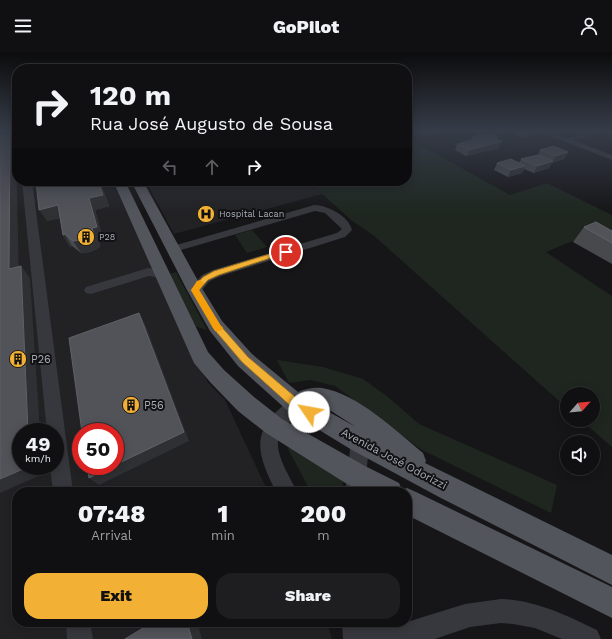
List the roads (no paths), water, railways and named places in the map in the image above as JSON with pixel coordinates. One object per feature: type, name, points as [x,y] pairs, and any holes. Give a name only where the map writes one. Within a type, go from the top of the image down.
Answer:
[{"type":"main road","points":[[122,186],[153,269],[203,359],[246,404],[274,426],[356,483],[371,487]]},
{"type":"main road","name":"Avenida José Odorizzi","points":[[140,186],[195,290],[216,326],[245,360],[296,404],[360,442],[612,570]]},
{"type":"main road","points":[[296,404],[310,397],[316,397],[328,399],[340,404],[362,419],[448,488]]},
{"type":"main road","points":[[412,505],[612,603]]},
{"type":"street","points":[[28,186],[63,487]]},
{"type":"street","points":[[172,247],[181,247],[314,208],[322,208],[330,212],[347,228],[345,232],[340,235],[217,273],[206,278],[195,290]]},
{"type":"street","points":[[91,290],[153,269]]},
{"type":"street","points":[[285,487],[279,476],[269,449],[270,438],[274,426],[296,404]]},
{"type":"street","points":[[356,483],[360,442]]},
{"type":"street","points":[[365,627],[385,633],[401,634],[418,632],[465,616],[486,612],[518,612],[535,616],[588,639]]},
{"type":"street","points":[[79,627],[80,639]]},
{"type":"street","points":[[355,627],[356,639]]},
{"type":"place","name":"Hospital Lacan","points":[[206,214]]},
{"type":"place","name":"P28","points":[[86,237]]},
{"type":"place","name":"P26","points":[[18,359]]},
{"type":"place","name":"P56","points":[[131,405]]}]
